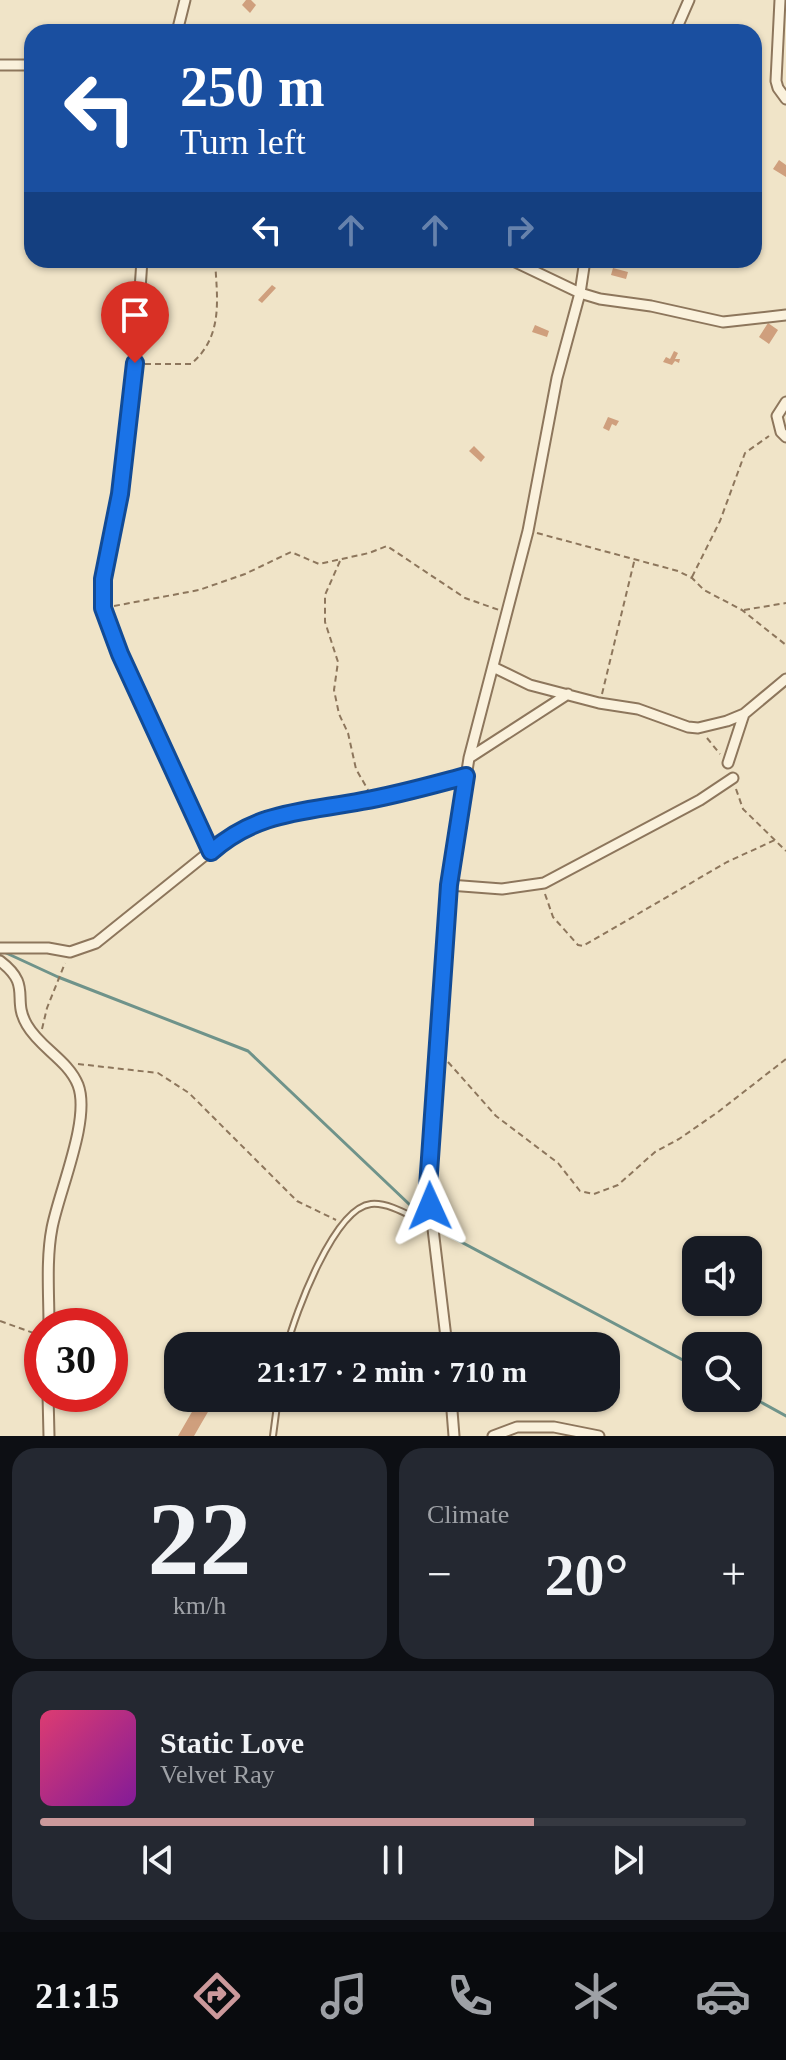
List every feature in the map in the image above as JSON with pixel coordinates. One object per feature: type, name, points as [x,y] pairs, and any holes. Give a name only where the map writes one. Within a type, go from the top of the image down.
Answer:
[{"type":"street","points":[[179,24],[185,0]]},
{"type":"street","points":[[678,24],[689,0]]},
{"type":"street","points":[[780,0],[776,81],[786,99]]},
{"type":"street","points":[[0,65],[24,65]]},
{"type":"street","points":[[141,268],[135,363],[120,494],[103,579],[103,608],[120,654],[211,852]]},
{"type":"street","points":[[528,268],[580,293],[723,322],[786,315]]},
{"type":"street","points":[[445,1332],[428,1187],[449,885],[469,758],[528,531],[557,378],[584,268]]},
{"type":"street","points":[[783,433],[777,416],[786,402]]},
{"type":"street","points":[[493,667],[515,679],[599,703],[638,709],[698,728],[744,714],[786,679]]},
{"type":"street","points":[[469,758],[568,694]]},
{"type":"street","points":[[728,763],[744,714]]},
{"type":"street","points":[[0,948],[48,948],[70,952],[96,943],[238,831],[268,818],[378,798],[466,776]]},
{"type":"street","points":[[449,885],[502,889],[544,883],[700,800],[733,778]]},
{"type":"street","points":[[0,961],[12,970],[21,986],[22,1015],[27,1026],[69,1068],[82,1103],[78,1134],[52,1231],[50,1308]]},
{"type":"street","points":[[48,1412],[49,1436]]},
{"type":"street","points":[[452,1412],[454,1436]]},
{"type":"street","points":[[493,1436],[517,1427],[554,1427],[599,1436]]},
{"type":"lane","points":[[291,1332],[300,1304],[324,1252],[344,1223],[362,1206],[384,1206],[433,1226]]},
{"type":"lane","points":[[273,1436],[276,1412]]},
{"type":"path","points":[[135,363],[191,364],[206,347],[214,333],[217,318],[215,268]]},
{"type":"path","points":[[692,578],[720,521],[745,453],[783,433]]},
{"type":"path","points":[[528,531],[678,571],[692,578],[704,590],[742,610],[786,645]]},
{"type":"path","points":[[103,608],[199,590],[245,574],[291,552],[316,564],[387,546],[465,598],[507,613]]},
{"type":"path","points":[[599,703],[635,558]]},
{"type":"path","points":[[340,560],[324,603],[325,622],[338,667],[334,690],[356,769],[365,786],[378,798]]},
{"type":"path","points":[[742,610],[786,603]]},
{"type":"path","points":[[698,728],[728,763]]},
{"type":"path","points":[[733,778],[743,809],[786,851]]},
{"type":"path","points":[[544,883],[553,917],[578,945],[583,946],[727,862],[775,840]]},
{"type":"path","points":[[42,1042],[47,1008],[70,952]]},
{"type":"path","points":[[439,1052],[496,1116],[558,1163],[580,1191],[594,1194],[618,1185],[655,1152],[718,1112],[786,1059]]},
{"type":"path","points":[[61,1061],[148,1070],[172,1080],[189,1093],[297,1201],[344,1223]]},
{"type":"path","points":[[0,1321],[24,1330]]},
{"type":"building","points":[[246,0],[256,5],[250,13],[242,5]]},
{"type":"building","points":[[779,160],[786,165],[786,177],[773,169]]},
{"type":"building","points":[[613,268],[628,272],[626,279],[611,275]]},
{"type":"building","points":[[272,285],[276,288],[262,303],[258,300]]},
{"type":"building","points":[[768,323],[778,330],[769,344],[759,337]]},
{"type":"building","points":[[535,325],[549,331],[547,337],[532,332]]},
{"type":"building","points":[[674,351],[678,353],[675,359],[680,359],[679,363],[675,361],[672,365],[663,362],[666,357],[670,359]]},
{"type":"building","points":[[608,417],[619,421],[616,426],[612,424],[609,431],[603,428]]},
{"type":"building","points":[[474,446],[485,457],[481,462],[469,451]]},
{"type":"building","points":[[192,1412],[208,1412],[194,1436],[178,1436]]},
{"type":"waterway","points":[[4,952],[58,977],[248,1051],[429,1223]]},
{"type":"waterway","points":[[435,1228],[682,1360]]},
{"type":"waterway","points":[[762,1403],[786,1416]]},
{"type":"route","points":[[135,363],[120,494],[103,579],[103,608],[120,654],[211,852],[238,831],[268,818],[406,792],[466,776],[449,885],[428,1187],[430,1206]]}]
